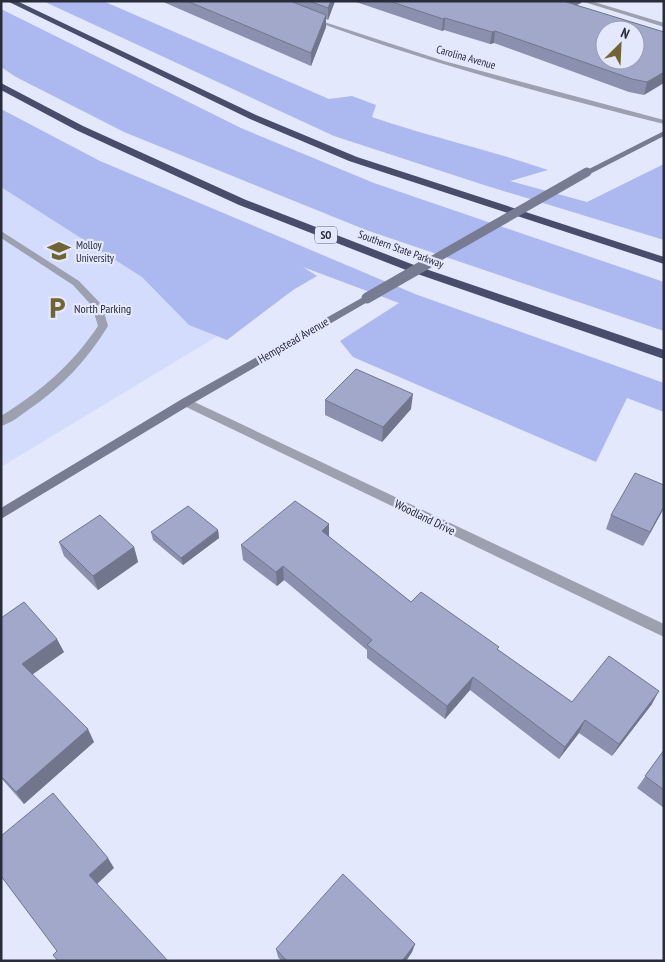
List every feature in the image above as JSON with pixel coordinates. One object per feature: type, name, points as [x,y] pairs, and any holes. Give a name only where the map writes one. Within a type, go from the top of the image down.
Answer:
[{"type":"highway","points":[[11,1],[253,117],[354,160],[664,261]]},
{"type":"highway","name":"Southern State Parkway","points":[[1,86],[111,144],[249,204],[396,260],[664,355]]},
{"type":"main road","name":"Hempstead Avenue","points":[[1,514],[186,402],[587,172],[664,133]]},
{"type":"street","points":[[584,1],[664,25]]},
{"type":"street","name":"Carolina Avenue","points":[[304,15],[359,36],[448,64],[664,122]]},
{"type":"street","points":[[1,234],[76,283],[97,305],[103,326],[88,351],[67,376],[34,402],[1,422]]},
{"type":"street","name":"Woodland Drive","points":[[186,402],[664,632]]},
{"type":"shaded area","points":[[43,1],[103,1],[329,99],[352,96],[376,105],[372,117],[548,170],[510,181],[587,202],[664,164],[664,240],[484,185],[334,136]]},
{"type":"shaded area","points":[[1,9],[241,128],[374,183],[664,282],[664,331],[366,230],[124,132],[16,77],[1,67]]},
{"type":"shaded area","points":[[1,109],[100,161],[415,294],[664,383],[664,412],[627,398],[596,462],[353,357],[340,341],[399,303],[303,267],[317,276],[293,290],[227,340],[189,325],[142,277],[1,187]]},
{"type":"shaded area","name":"Molloy University","points":[[1,174],[231,328],[1,467]]},
{"type":"building","points":[[187,1],[290,1],[326,15],[311,53]]},
{"type":"building","points":[[309,1],[331,1],[328,8]]},
{"type":"building","points":[[389,1],[563,1],[625,20],[595,20],[595,66],[495,31],[492,32],[443,19]]},
{"type":"building","points":[[645,26],[664,32],[664,72],[647,82],[606,70],[645,70]]},
{"type":"building","points":[[356,369],[413,394],[383,427],[325,400]]},
{"type":"building","points":[[635,473],[664,485],[664,506],[650,532],[611,515]]},
{"type":"building","points":[[295,501],[329,524],[322,531],[411,602],[421,592],[572,702],[609,656],[659,691],[619,744],[585,720],[565,747],[473,677],[447,706],[367,645],[372,640],[283,566],[276,572],[241,545]]},
{"type":"building","points":[[188,506],[218,530],[181,558],[151,532]]},
{"type":"building","points":[[100,515],[134,547],[93,576],[59,542]]},
{"type":"building","points":[[24,602],[57,639],[22,664],[88,729],[16,792],[1,776],[1,618]]},
{"type":"building","points":[[664,750],[664,790],[645,776]]},
{"type":"building","points":[[53,793],[108,858],[89,875],[168,961],[58,961],[53,955],[57,951],[1,876],[1,836]]},
{"type":"building","points":[[343,874],[415,944],[402,961],[287,961],[276,949]]},
{"type":"place","name":"Molloy University","points":[[59,251]]},
{"type":"place","name":"North Parking","points":[[57,308]]}]
